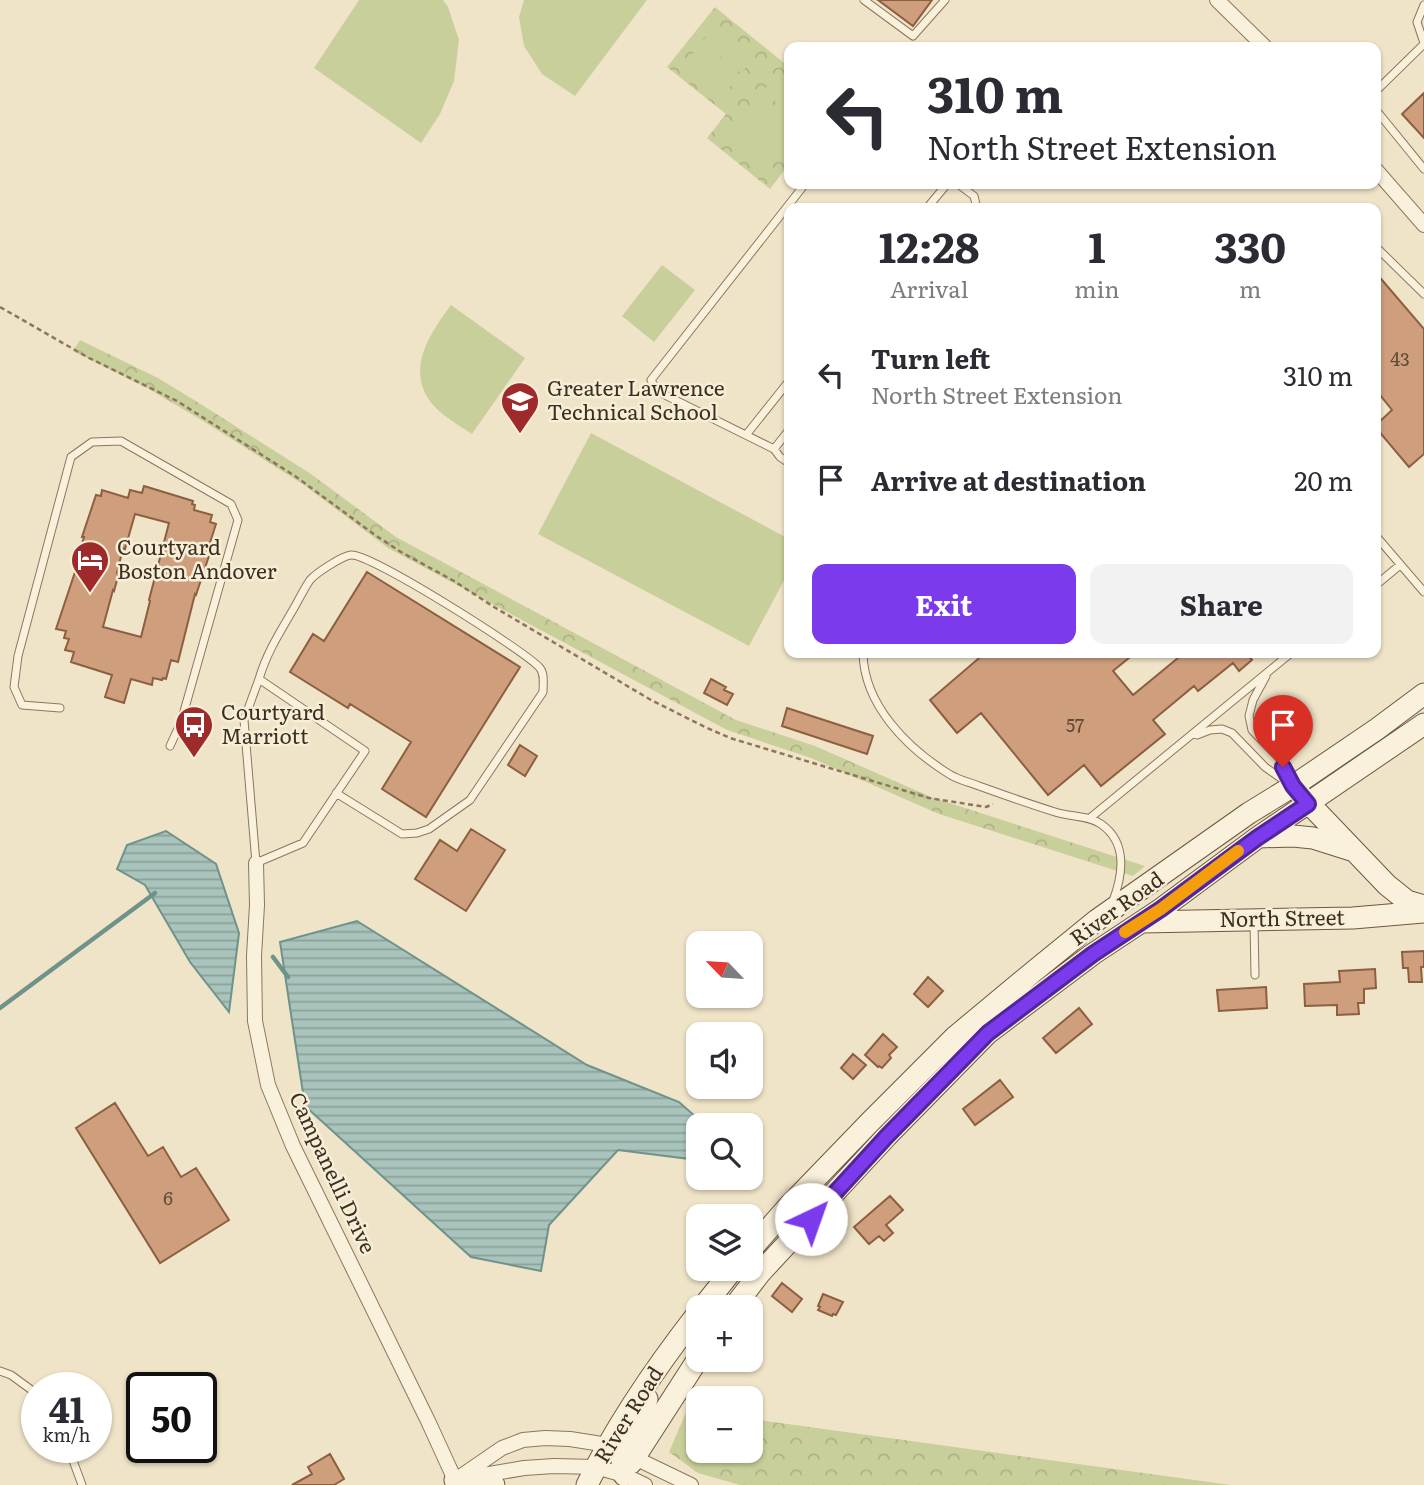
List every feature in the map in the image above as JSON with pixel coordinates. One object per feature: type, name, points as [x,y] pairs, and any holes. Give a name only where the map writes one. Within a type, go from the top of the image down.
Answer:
[{"type":"main road","name":"River Road","points":[[763,1235],[870,1122],[956,1037],[1110,911],[1424,694]]},
{"type":"main road","name":"River Road","points":[[744,1295],[887,1136],[988,1033],[1093,954],[1424,724]]},
{"type":"main road","points":[[1293,786],[1387,886],[1407,901],[1424,906]]},
{"type":"main road","points":[[1257,838],[1313,838],[1355,852]]},
{"type":"main road","name":"North Street","points":[[1140,922],[1353,918],[1424,912]]},
{"type":"main road","points":[[712,1295],[724,1281]]},
{"type":"main road","name":"River Road","points":[[622,1463],[639,1393],[686,1329]]},
{"type":"main road","name":"River Road","points":[[591,1476],[622,1463],[688,1372]]},
{"type":"main road","points":[[451,1483],[494,1485]]},
{"type":"street","points":[[1217,0],[1260,42]]},
{"type":"street","points":[[1381,176],[1424,225]]},
{"type":"street","name":"Campanelli Drive","points":[[256,863],[255,1021],[268,1085],[293,1146],[428,1421],[451,1483]]},
{"type":"street","points":[[451,1483],[502,1448],[523,1440],[545,1437],[570,1438],[622,1463],[691,1485]]},
{"type":"street","points":[[451,1483],[523,1468],[554,1466],[591,1476],[622,1463]]},
{"type":"street","points":[[622,1463],[645,1485]]},
{"type":"lane","points":[[864,0],[913,36],[945,0]]},
{"type":"lane","points":[[1381,87],[1424,43],[1417,23],[1424,5]]},
{"type":"lane","points":[[1381,116],[1424,169]]},
{"type":"lane","points":[[790,203],[801,189]]},
{"type":"lane","points":[[931,203],[943,189]]},
{"type":"lane","points":[[965,189],[974,196],[976,203]]},
{"type":"lane","points":[[784,211],[651,380],[657,391],[774,449],[784,460]]},
{"type":"lane","points":[[1381,252],[1424,294]]},
{"type":"lane","points":[[746,435],[784,387]]},
{"type":"lane","points":[[774,449],[784,436]]},
{"type":"lane","points":[[60,708],[22,705],[14,687],[18,656],[71,457],[92,442],[121,441],[231,504],[238,520],[181,722],[170,746]]},
{"type":"lane","points":[[1381,542],[1424,592]]},
{"type":"lane","points":[[259,679],[365,751],[303,842],[256,863],[244,720],[270,648],[312,578],[351,555],[365,558],[423,590],[525,654],[542,669],[543,692],[470,800],[429,829],[402,834],[337,793]]},
{"type":"lane","points":[[1381,581],[1400,565]]},
{"type":"lane","points":[[863,658],[863,668],[870,690],[880,711],[904,737],[951,776],[1068,816],[1090,818],[1102,824],[1115,837],[1119,846],[1121,869],[1119,887],[1110,911]]},
{"type":"lane","points":[[1090,818],[1284,658]]},
{"type":"lane","points":[[1270,669],[1253,700],[1249,716],[1252,730],[1280,759],[1293,786]]},
{"type":"lane","points":[[1189,737],[1210,730],[1222,729],[1232,733],[1265,767],[1293,786]]},
{"type":"lane","points":[[1254,920],[1255,975]]},
{"type":"lane","points":[[0,1371],[21,1382]]},
{"type":"lane","points":[[74,1463],[82,1485]]},
{"type":"path","points":[[0,309],[89,358],[177,401],[295,476],[401,552],[651,700],[705,727],[730,738],[929,798],[986,807],[1009,797]]},
{"type":"green space","points":[[359,0],[443,0],[448,7],[459,40],[454,81],[440,114],[421,143],[314,68]]},
{"type":"green space","points":[[524,0],[647,0],[575,96],[542,74],[524,46],[519,17]]},
{"type":"green space","points":[[715,7],[784,63],[784,171],[770,189],[707,138],[726,114],[667,67]]},
{"type":"green space","points":[[716,24],[755,56],[741,73],[702,42]]},
{"type":"green space","points":[[697,49],[736,80],[721,97],[683,66]]},
{"type":"green space","points":[[777,74],[784,80],[784,109],[763,91]]},
{"type":"green space","points":[[758,98],[784,119],[782,147],[743,115]]},
{"type":"green space","points":[[739,122],[777,153],[763,171],[724,139]]},
{"type":"green space","points":[[662,265],[695,290],[654,342],[622,316]]},
{"type":"green space","points":[[451,305],[525,358],[472,434],[436,408],[426,395],[421,382],[422,355],[427,342]]},
{"type":"green space","points":[[80,340],[158,378],[199,403],[311,474],[396,537],[736,720],[815,746],[931,797],[1145,866],[1133,876],[939,814],[811,758],[727,730],[388,548],[304,485],[203,421],[149,389],[73,351]]},
{"type":"green space","points":[[591,433],[784,536],[784,580],[749,646],[538,534]]},
{"type":"green space","points":[[686,1412],[686,1463],[763,1463],[763,1421],[1231,1485],[740,1485],[698,1473],[669,1452]]},
{"type":"water","points":[[166,831],[216,864],[239,933],[229,1012],[190,962],[145,885],[117,869],[127,845]]},
{"type":"water","points":[[357,921],[587,1065],[679,1102],[691,1113],[686,1113],[686,1158],[618,1150],[549,1225],[541,1271],[471,1257],[305,1106],[280,942]]},
{"type":"building","points":[[878,0],[932,0],[913,26]]},
{"type":"building","points":[[1424,93],[1424,138],[1402,114]]},
{"type":"building","points":[[1381,279],[1424,329],[1424,454],[1409,467],[1381,434],[1381,420],[1392,410],[1381,396]]},
{"type":"building","name":"Courtyard Boston Andover","points":[[144,486],[193,501],[194,510],[212,515],[210,522],[216,524],[178,662],[171,660],[166,679],[153,678],[152,685],[131,679],[124,703],[105,697],[112,675],[71,662],[74,652],[65,650],[69,639],[64,638],[66,631],[56,629],[78,563],[82,537],[96,495],[101,496],[102,490],[128,498],[130,490],[142,493]],"holes":[[[135,514],[169,523],[141,637],[103,627],[119,573],[123,548],[125,549]]]},
{"type":"building","points":[[367,572],[520,667],[426,817],[382,789],[411,742],[350,704],[348,708],[290,672],[313,634],[324,641]]},
{"type":"building","points":[[979,658],[1129,658],[1113,671],[1133,695],[1178,658],[1252,660],[1239,671],[1233,663],[1198,691],[1194,686],[1153,720],[1165,734],[1101,786],[1084,765],[1048,795],[981,713],[957,733],[930,700]]},
{"type":"building","points":[[711,679],[733,694],[727,705],[704,693]]},
{"type":"building","points":[[787,708],[873,736],[867,754],[782,726]]},
{"type":"building","points":[[520,745],[537,756],[525,776],[508,765]]},
{"type":"building","points":[[471,829],[505,850],[466,911],[415,879],[440,840],[457,851]]},
{"type":"building","points":[[1424,951],[1422,982],[1409,982],[1408,968],[1403,968],[1402,952]]},
{"type":"building","points":[[1375,969],[1376,988],[1364,989],[1364,1003],[1358,1003],[1359,1014],[1337,1015],[1337,1005],[1305,1006],[1304,984],[1340,982],[1339,971]]},
{"type":"building","points":[[928,977],[943,991],[928,1007],[914,994]]},
{"type":"building","points":[[1266,987],[1267,1008],[1219,1011],[1217,990]]},
{"type":"building","points":[[1079,1008],[1092,1024],[1056,1053],[1043,1038]]},
{"type":"building","points":[[883,1034],[897,1047],[882,1068],[865,1055]]},
{"type":"building","points":[[853,1054],[866,1065],[853,1079],[841,1068]]},
{"type":"building","points":[[1000,1080],[1013,1097],[975,1125],[963,1109]]},
{"type":"building","points":[[115,1103],[148,1156],[163,1147],[181,1177],[196,1168],[229,1220],[160,1263],[76,1128]]},
{"type":"building","points":[[890,1196],[903,1210],[886,1225],[893,1233],[884,1241],[879,1236],[869,1244],[854,1227]]},
{"type":"building","points":[[782,1283],[802,1299],[792,1312],[772,1296]]},
{"type":"building","points":[[823,1294],[843,1302],[836,1315],[818,1310]]},
{"type":"building","points":[[330,1454],[344,1479],[334,1485],[292,1485],[312,1474],[308,1467]]},
{"type":"waterway","points":[[0,1008],[155,893]]},
{"type":"waterway","points":[[273,957],[288,977]]},
{"type":"slow traffic","points":[[1125,932],[1161,909],[1238,851]]},
{"type":"place","name":"Greater Lawrence Technical School","points":[[520,435]]},
{"type":"place","name":"Courtyard Boston Andover","points":[[90,594]]},
{"type":"place","name":"Courtyard Marriott","points":[[194,759]]},
{"type":"route","points":[[811,1219],[887,1136],[988,1033],[1093,954],[1308,804],[1293,786],[1283,767]]}]
